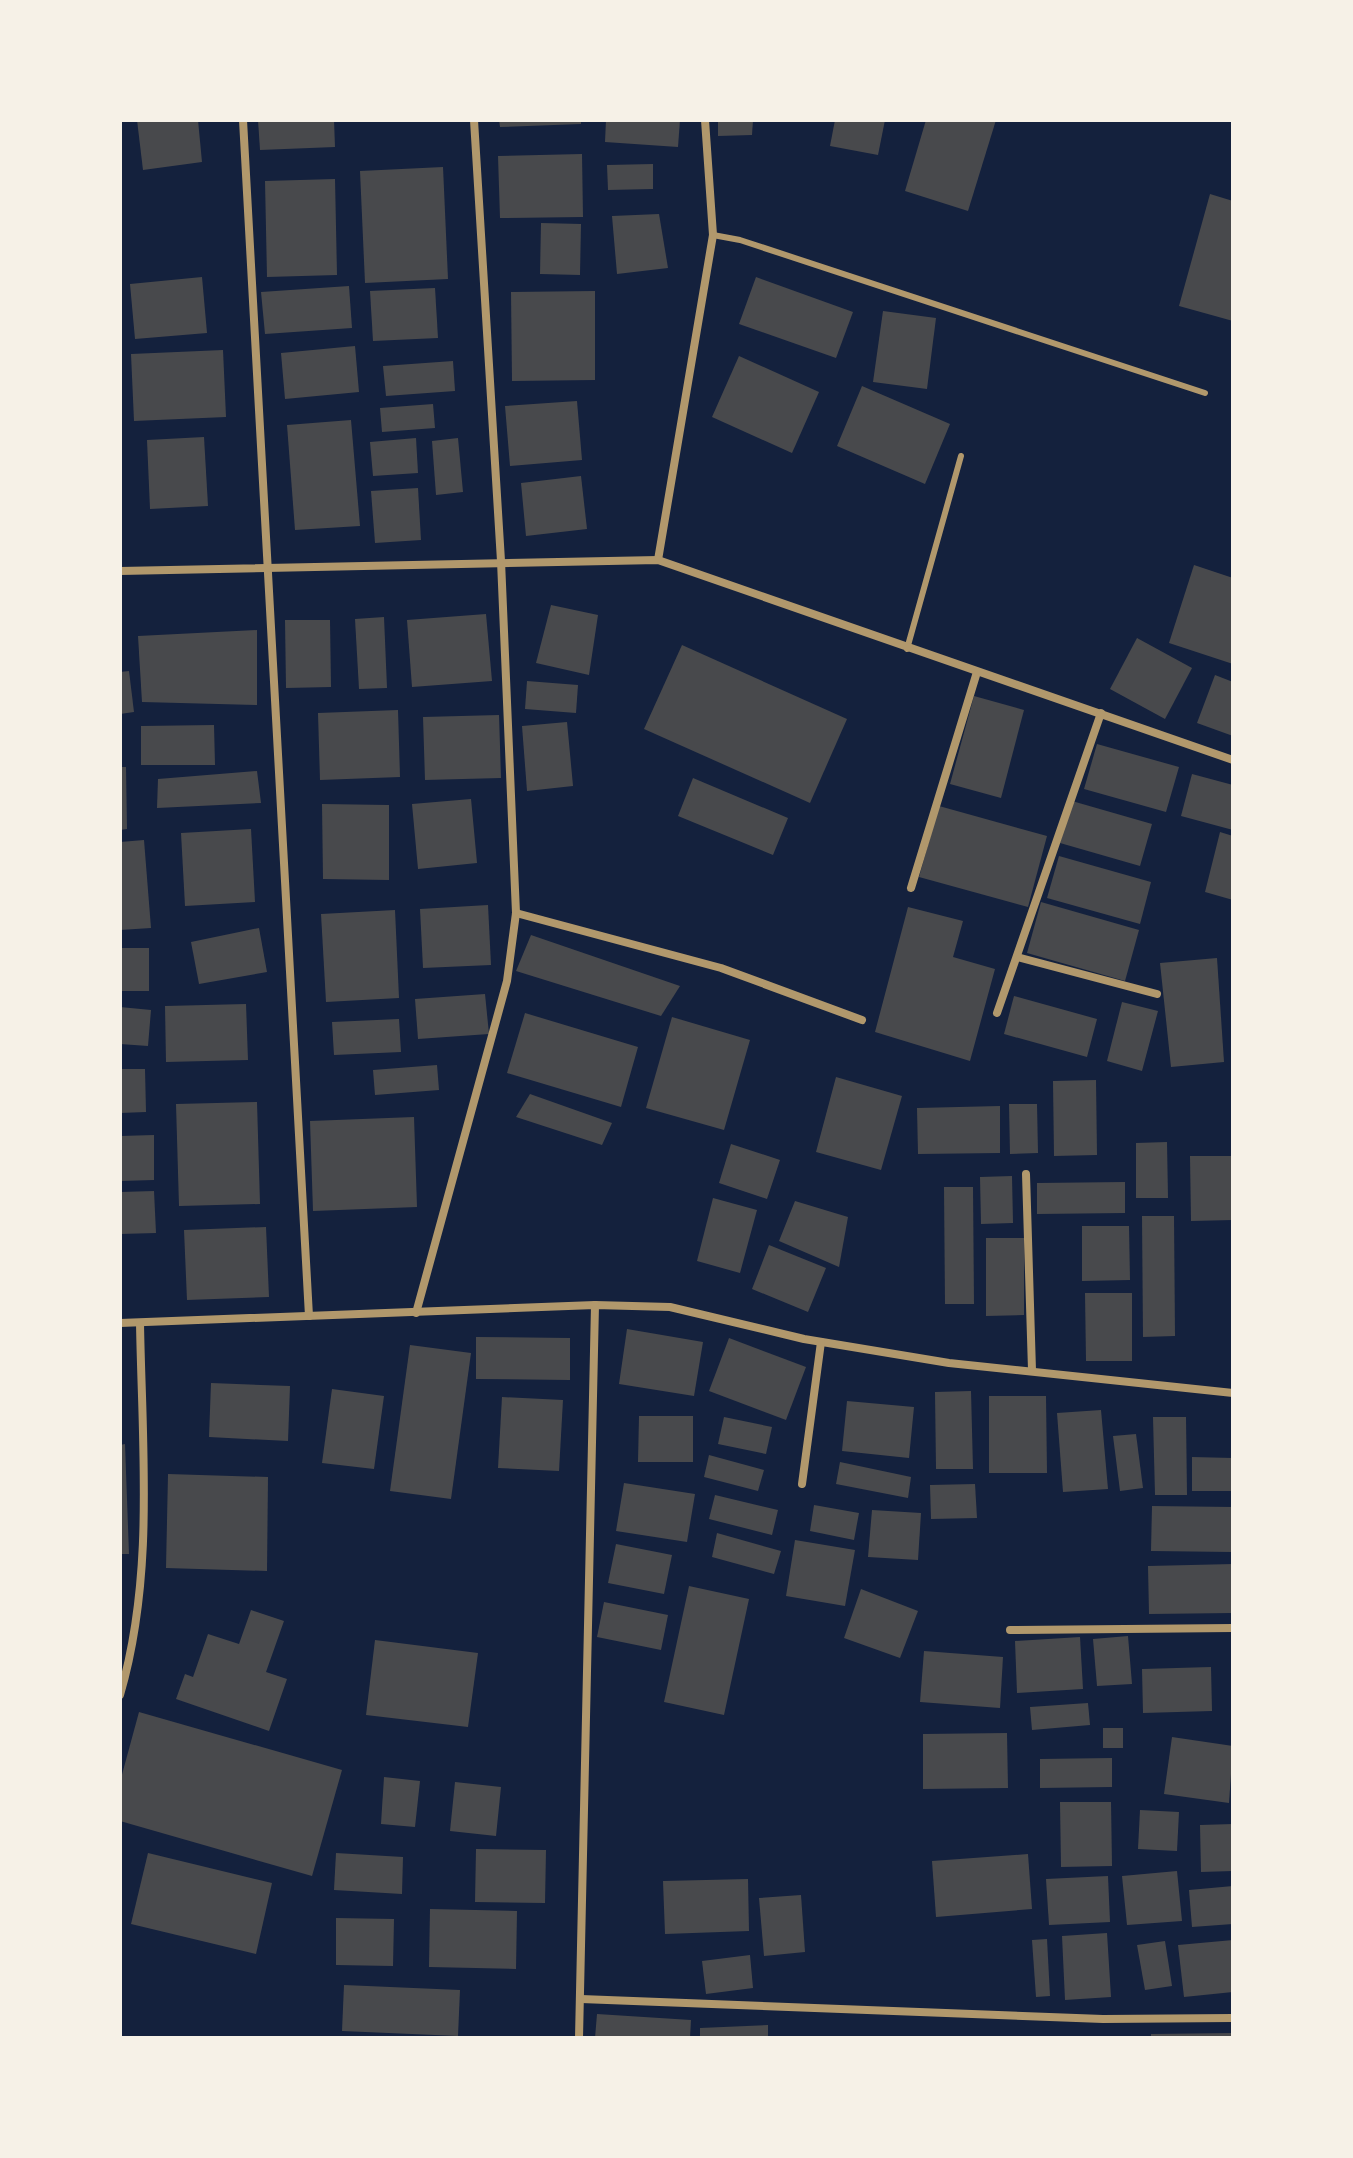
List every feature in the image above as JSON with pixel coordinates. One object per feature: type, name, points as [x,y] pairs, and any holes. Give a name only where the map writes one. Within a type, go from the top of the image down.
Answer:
[{"type":"street","points":[[243,120],[309,1316]]},
{"type":"street","points":[[416,1313],[507,981],[516,913],[501,561],[474,120]]},
{"type":"street","points":[[658,560],[713,235],[705,120]]},
{"type":"street","points":[[120,571],[658,560],[1233,760]]},
{"type":"street","points":[[911,888],[977,672]]},
{"type":"street","points":[[997,1013],[1101,713]]},
{"type":"street","points":[[516,913],[721,968],[862,1020]]},
{"type":"street","points":[[1017,957],[1157,994]]},
{"type":"street","points":[[1026,1174],[1032,1370]]},
{"type":"street","points":[[579,2038],[595,1305]]},
{"type":"street","points":[[120,1323],[595,1305],[670,1307],[821,1342],[949,1363],[1233,1393]]},
{"type":"street","points":[[120,1695],[131,1656],[142,1579],[140,1323]]},
{"type":"street","points":[[802,1484],[821,1342]]},
{"type":"street","points":[[1010,1630],[1233,1628]]},
{"type":"street","points":[[581,1999],[1103,2019],[1233,2018]]},
{"type":"lane","points":[[713,235],[740,240],[1205,393]]},
{"type":"lane","points":[[907,649],[961,456]]},
{"type":"building","points":[[137,120],[198,120],[202,162],[143,170]]},
{"type":"building","points":[[258,120],[334,120],[335,147],[260,150]]},
{"type":"building","points":[[499,120],[581,120],[581,124],[500,127]]},
{"type":"building","points":[[606,120],[680,120],[678,147],[605,142]]},
{"type":"building","points":[[718,120],[753,120],[752,135],[718,136]]},
{"type":"building","points":[[835,120],[885,120],[878,155],[830,146]]},
{"type":"building","points":[[926,120],[996,120],[968,211],[905,191]]},
{"type":"building","points":[[582,154],[583,217],[500,218],[498,156]]},
{"type":"building","points":[[653,164],[653,189],[608,190],[607,165]]},
{"type":"building","points":[[443,167],[448,279],[365,283],[360,171]]},
{"type":"building","points":[[335,179],[337,275],[267,277],[265,181]]},
{"type":"building","points":[[1210,194],[1233,201],[1233,321],[1179,306]]},
{"type":"building","points":[[659,214],[668,268],[617,274],[612,216]]},
{"type":"building","points":[[541,223],[581,224],[580,275],[540,274]]},
{"type":"building","points":[[202,277],[207,333],[135,339],[130,284]]},
{"type":"building","points":[[756,277],[853,312],[836,358],[739,324]]},
{"type":"building","points":[[349,286],[352,328],[265,334],[261,292]]},
{"type":"building","points":[[435,288],[438,338],[373,341],[370,291]]},
{"type":"building","points":[[595,291],[595,380],[512,381],[511,292]]},
{"type":"building","points":[[883,311],[936,318],[927,389],[873,382]]},
{"type":"building","points":[[355,346],[359,392],[285,399],[281,353]]},
{"type":"building","points":[[223,350],[226,417],[134,421],[131,354]]},
{"type":"building","points":[[739,356],[819,392],[792,453],[712,417]]},
{"type":"building","points":[[453,361],[455,391],[386,396],[383,366]]},
{"type":"building","points":[[862,386],[950,424],[925,484],[837,446]]},
{"type":"building","points":[[577,401],[582,460],[510,466],[505,406]]},
{"type":"building","points":[[433,404],[435,428],[382,432],[380,408]]},
{"type":"building","points":[[351,420],[360,526],[295,530],[287,425]]},
{"type":"building","points":[[204,437],[208,506],[150,509],[147,440]]},
{"type":"building","points":[[416,438],[418,473],[373,476],[370,442]]},
{"type":"building","points":[[458,438],[463,492],[436,495],[432,441]]},
{"type":"building","points":[[581,476],[587,529],[526,536],[521,483]]},
{"type":"building","points":[[418,488],[421,540],[375,543],[371,491]]},
{"type":"building","points":[[1194,565],[1233,578],[1233,664],[1169,643]]},
{"type":"building","points":[[551,605],[598,615],[589,675],[536,663]]},
{"type":"building","points":[[486,614],[492,681],[412,687],[407,620]]},
{"type":"building","points":[[384,617],[387,688],[359,689],[355,619]]},
{"type":"building","points":[[285,620],[330,620],[331,687],[286,688]]},
{"type":"building","points":[[257,630],[257,705],[142,702],[138,636]]},
{"type":"building","points":[[1137,638],[1192,668],[1165,719],[1110,689]]},
{"type":"building","points":[[682,645],[847,719],[810,803],[644,729]]},
{"type":"building","points":[[129,671],[134,712],[120,714],[120,672]]},
{"type":"building","points":[[1215,675],[1233,682],[1233,736],[1197,723]]},
{"type":"building","points":[[527,681],[578,685],[576,713],[525,709]]},
{"type":"building","points":[[974,696],[1024,710],[1001,798],[950,784]]},
{"type":"building","points":[[398,710],[400,777],[320,780],[318,713]]},
{"type":"building","points":[[499,715],[501,778],[425,780],[423,717]]},
{"type":"building","points":[[567,722],[573,786],[527,791],[522,726]]},
{"type":"building","points":[[214,725],[215,765],[141,765],[141,726]]},
{"type":"building","points":[[1097,744],[1179,767],[1166,812],[1084,789]]},
{"type":"building","points":[[120,767],[126,767],[127,829],[120,830]]},
{"type":"building","points":[[257,771],[261,803],[157,808],[158,779]]},
{"type":"building","points":[[1192,774],[1233,785],[1233,830],[1181,816]]},
{"type":"building","points":[[693,778],[788,818],[773,855],[678,816]]},
{"type":"building","points":[[471,799],[477,863],[418,869],[412,804]]},
{"type":"building","points":[[1072,801],[1152,824],[1140,866],[1060,843]]},
{"type":"building","points":[[322,804],[389,805],[389,880],[323,879]]},
{"type":"building","points":[[939,806],[1047,836],[1028,907],[919,877]]},
{"type":"building","points":[[251,829],[255,902],[185,906],[181,833]]},
{"type":"building","points":[[1220,832],[1233,836],[1233,900],[1205,892]]},
{"type":"building","points":[[144,840],[151,928],[120,930],[120,842]]},
{"type":"building","points":[[1059,856],[1151,882],[1140,924],[1047,898]]},
{"type":"building","points":[[1041,902],[1139,930],[1125,981],[1027,953]]},
{"type":"building","points":[[488,905],[491,965],[423,968],[420,909]]},
{"type":"building","points":[[908,907],[963,921],[953,957],[995,969],[970,1061],[875,1032]]},
{"type":"building","points":[[395,910],[399,998],[326,1002],[321,914]]},
{"type":"building","points":[[259,928],[267,972],[199,984],[191,942]]},
{"type":"building","points":[[531,935],[680,986],[661,1016],[516,971]]},
{"type":"building","points":[[120,948],[149,948],[149,991],[120,991]]},
{"type":"building","points":[[1217,958],[1224,1062],[1171,1067],[1160,963]]},
{"type":"building","points":[[485,994],[489,1034],[418,1039],[415,999]]},
{"type":"building","points":[[1014,996],[1097,1019],[1087,1057],[1004,1034]]},
{"type":"building","points":[[1122,1002],[1158,1011],[1142,1071],[1107,1061]]},
{"type":"building","points":[[246,1004],[248,1060],[166,1062],[165,1006]]},
{"type":"building","points":[[120,1007],[151,1010],[148,1046],[120,1044]]},
{"type":"building","points":[[525,1013],[638,1047],[621,1107],[507,1073]]},
{"type":"building","points":[[672,1017],[750,1040],[724,1130],[646,1108]]},
{"type":"building","points":[[399,1019],[401,1052],[334,1055],[332,1022]]},
{"type":"building","points":[[437,1065],[439,1090],[375,1095],[373,1070]]},
{"type":"building","points":[[120,1069],[145,1069],[146,1112],[120,1113]]},
{"type":"building","points":[[836,1077],[902,1096],[881,1170],[816,1152]]},
{"type":"building","points":[[1096,1080],[1097,1155],[1054,1156],[1053,1081]]},
{"type":"building","points":[[530,1094],[612,1123],[602,1145],[516,1117]]},
{"type":"building","points":[[257,1102],[260,1204],[179,1206],[176,1104]]},
{"type":"building","points":[[1009,1104],[1037,1104],[1038,1153],[1010,1154]]},
{"type":"building","points":[[1000,1106],[1000,1153],[918,1154],[917,1108]]},
{"type":"building","points":[[414,1117],[417,1207],[313,1211],[310,1121]]},
{"type":"building","points":[[154,1135],[154,1180],[120,1181],[120,1136]]},
{"type":"building","points":[[1167,1142],[1168,1198],[1136,1198],[1136,1143]]},
{"type":"building","points":[[731,1144],[780,1160],[767,1199],[719,1183]]},
{"type":"building","points":[[1190,1156],[1233,1156],[1233,1220],[1191,1221]]},
{"type":"building","points":[[1012,1176],[1013,1223],[981,1224],[980,1177]]},
{"type":"building","points":[[1125,1182],[1125,1213],[1037,1214],[1037,1183]]},
{"type":"building","points":[[944,1187],[973,1187],[974,1304],[945,1304]]},
{"type":"building","points":[[154,1191],[156,1233],[120,1234],[120,1192]]},
{"type":"building","points":[[713,1198],[757,1210],[740,1273],[697,1261]]},
{"type":"building","points":[[795,1201],[848,1217],[839,1267],[779,1241]]},
{"type":"building","points":[[1142,1216],[1174,1216],[1175,1336],[1143,1337]]},
{"type":"building","points":[[1082,1226],[1129,1226],[1130,1280],[1082,1281]]},
{"type":"building","points":[[266,1227],[269,1297],[187,1300],[184,1230]]},
{"type":"building","points":[[986,1238],[1024,1238],[1024,1315],[986,1316]]},
{"type":"building","points":[[769,1245],[826,1268],[808,1312],[752,1289]]},
{"type":"building","points":[[1085,1293],[1132,1293],[1132,1361],[1086,1361]]},
{"type":"building","points":[[627,1329],[703,1342],[694,1396],[619,1384]]},
{"type":"building","points":[[476,1337],[570,1338],[570,1380],[476,1379]]},
{"type":"building","points":[[729,1338],[806,1367],[786,1420],[709,1391]]},
{"type":"building","points":[[410,1345],[471,1353],[451,1499],[390,1491]]},
{"type":"building","points":[[211,1383],[290,1386],[288,1441],[209,1437]]},
{"type":"building","points":[[332,1389],[384,1396],[374,1469],[322,1463]]},
{"type":"building","points":[[971,1391],[973,1469],[936,1469],[935,1392]]},
{"type":"building","points":[[989,1396],[1046,1396],[1047,1473],[989,1473]]},
{"type":"building","points":[[502,1397],[563,1400],[559,1471],[498,1468]]},
{"type":"building","points":[[847,1401],[914,1407],[909,1458],[842,1451]]},
{"type":"building","points":[[1101,1410],[1108,1489],[1063,1492],[1057,1413]]},
{"type":"building","points":[[639,1416],[693,1416],[693,1462],[638,1462]]},
{"type":"building","points":[[724,1417],[772,1427],[766,1454],[718,1444]]},
{"type":"building","points":[[1153,1417],[1186,1417],[1187,1495],[1155,1495]]},
{"type":"building","points":[[1136,1434],[1143,1488],[1120,1491],[1113,1436]]},
{"type":"building","points":[[125,1444],[129,1554],[120,1554],[120,1445]]},
{"type":"building","points":[[709,1455],[764,1470],[758,1491],[704,1477]]},
{"type":"building","points":[[1192,1457],[1233,1458],[1233,1491],[1192,1491]]},
{"type":"building","points":[[840,1462],[911,1477],[908,1498],[836,1484]]},
{"type":"building","points":[[168,1474],[268,1477],[267,1571],[166,1568]]},
{"type":"building","points":[[624,1483],[695,1494],[687,1542],[616,1531]]},
{"type":"building","points":[[975,1484],[977,1518],[931,1519],[930,1485]]},
{"type":"building","points":[[715,1495],[778,1510],[772,1535],[709,1519]]},
{"type":"building","points":[[814,1505],[859,1513],[854,1540],[810,1531]]},
{"type":"building","points":[[1152,1506],[1233,1507],[1232,1552],[1151,1551]]},
{"type":"building","points":[[872,1510],[921,1513],[918,1560],[868,1557]]},
{"type":"building","points":[[717,1533],[781,1551],[774,1574],[712,1557]]},
{"type":"building","points":[[795,1540],[855,1550],[845,1606],[786,1596]]},
{"type":"building","points":[[616,1544],[672,1555],[664,1594],[608,1583]]},
{"type":"building","points":[[1233,1564],[1233,1613],[1149,1614],[1148,1566]]},
{"type":"building","points":[[689,1586],[749,1599],[724,1715],[664,1702]]},
{"type":"building","points":[[861,1589],[918,1611],[900,1658],[844,1638]]},
{"type":"building","points":[[604,1602],[668,1615],[661,1650],[597,1637]]},
{"type":"building","points":[[251,1610],[284,1621],[266,1672],[287,1679],[269,1731],[176,1699],[185,1674],[193,1677],[208,1634],[239,1644]]},
{"type":"building","points":[[1128,1636],[1132,1684],[1097,1686],[1093,1639]]},
{"type":"building","points":[[1080,1637],[1083,1689],[1017,1693],[1015,1641]]},
{"type":"building","points":[[375,1640],[478,1653],[468,1727],[366,1715]]},
{"type":"building","points":[[924,1651],[1003,1657],[1000,1708],[920,1702]]},
{"type":"building","points":[[1211,1667],[1212,1711],[1143,1713],[1142,1669]]},
{"type":"building","points":[[1088,1703],[1090,1725],[1032,1730],[1030,1707]]},
{"type":"building","points":[[139,1712],[342,1770],[312,1876],[120,1821],[120,1782]]},
{"type":"building","points":[[1103,1728],[1123,1728],[1123,1748],[1103,1748]]},
{"type":"building","points":[[1007,1733],[1008,1788],[923,1789],[923,1734]]},
{"type":"building","points":[[1172,1737],[1233,1746],[1229,1803],[1164,1794]]},
{"type":"building","points":[[1112,1758],[1112,1787],[1040,1788],[1040,1759]]},
{"type":"building","points":[[384,1777],[420,1781],[415,1827],[381,1824]]},
{"type":"building","points":[[455,1782],[501,1787],[496,1836],[450,1831]]},
{"type":"building","points":[[1060,1802],[1111,1802],[1112,1866],[1061,1867]]},
{"type":"building","points":[[1140,1810],[1179,1812],[1177,1851],[1138,1849]]},
{"type":"building","points":[[1233,1824],[1233,1871],[1201,1872],[1200,1825]]},
{"type":"building","points":[[476,1849],[546,1850],[545,1903],[475,1902]]},
{"type":"building","points":[[148,1853],[272,1883],[256,1954],[131,1924]]},
{"type":"building","points":[[336,1853],[403,1857],[402,1894],[334,1890]]},
{"type":"building","points":[[1028,1854],[1032,1909],[936,1917],[932,1861]]},
{"type":"building","points":[[1177,1871],[1182,1921],[1127,1925],[1122,1876]]},
{"type":"building","points":[[1108,1876],[1110,1922],[1049,1925],[1046,1879]]},
{"type":"building","points":[[748,1879],[749,1931],[665,1934],[663,1881]]},
{"type":"building","points":[[1233,1886],[1233,1924],[1192,1927],[1189,1890]]},
{"type":"building","points":[[801,1895],[805,1952],[764,1956],[759,1898]]},
{"type":"building","points":[[430,1909],[517,1911],[516,1969],[429,1967]]},
{"type":"building","points":[[336,1918],[394,1919],[393,1966],[336,1965]]},
{"type":"building","points":[[1107,1933],[1111,1997],[1065,2000],[1062,1936]]},
{"type":"building","points":[[1047,1939],[1050,1996],[1036,1997],[1032,1940]]},
{"type":"building","points":[[1233,1940],[1233,1992],[1184,1997],[1178,1945]]},
{"type":"building","points":[[1165,1941],[1172,1986],[1145,1990],[1137,1945]]},
{"type":"building","points":[[750,1955],[753,1988],[706,1994],[702,1961]]},
{"type":"building","points":[[344,1985],[460,1990],[458,2036],[342,2031]]},
{"type":"building","points":[[597,2014],[691,2020],[690,2038],[595,2038]]},
{"type":"building","points":[[768,2025],[768,2038],[700,2038],[700,2028]]},
{"type":"building","points":[[1233,2033],[1233,2038],[1151,2038],[1151,2034]]}]
